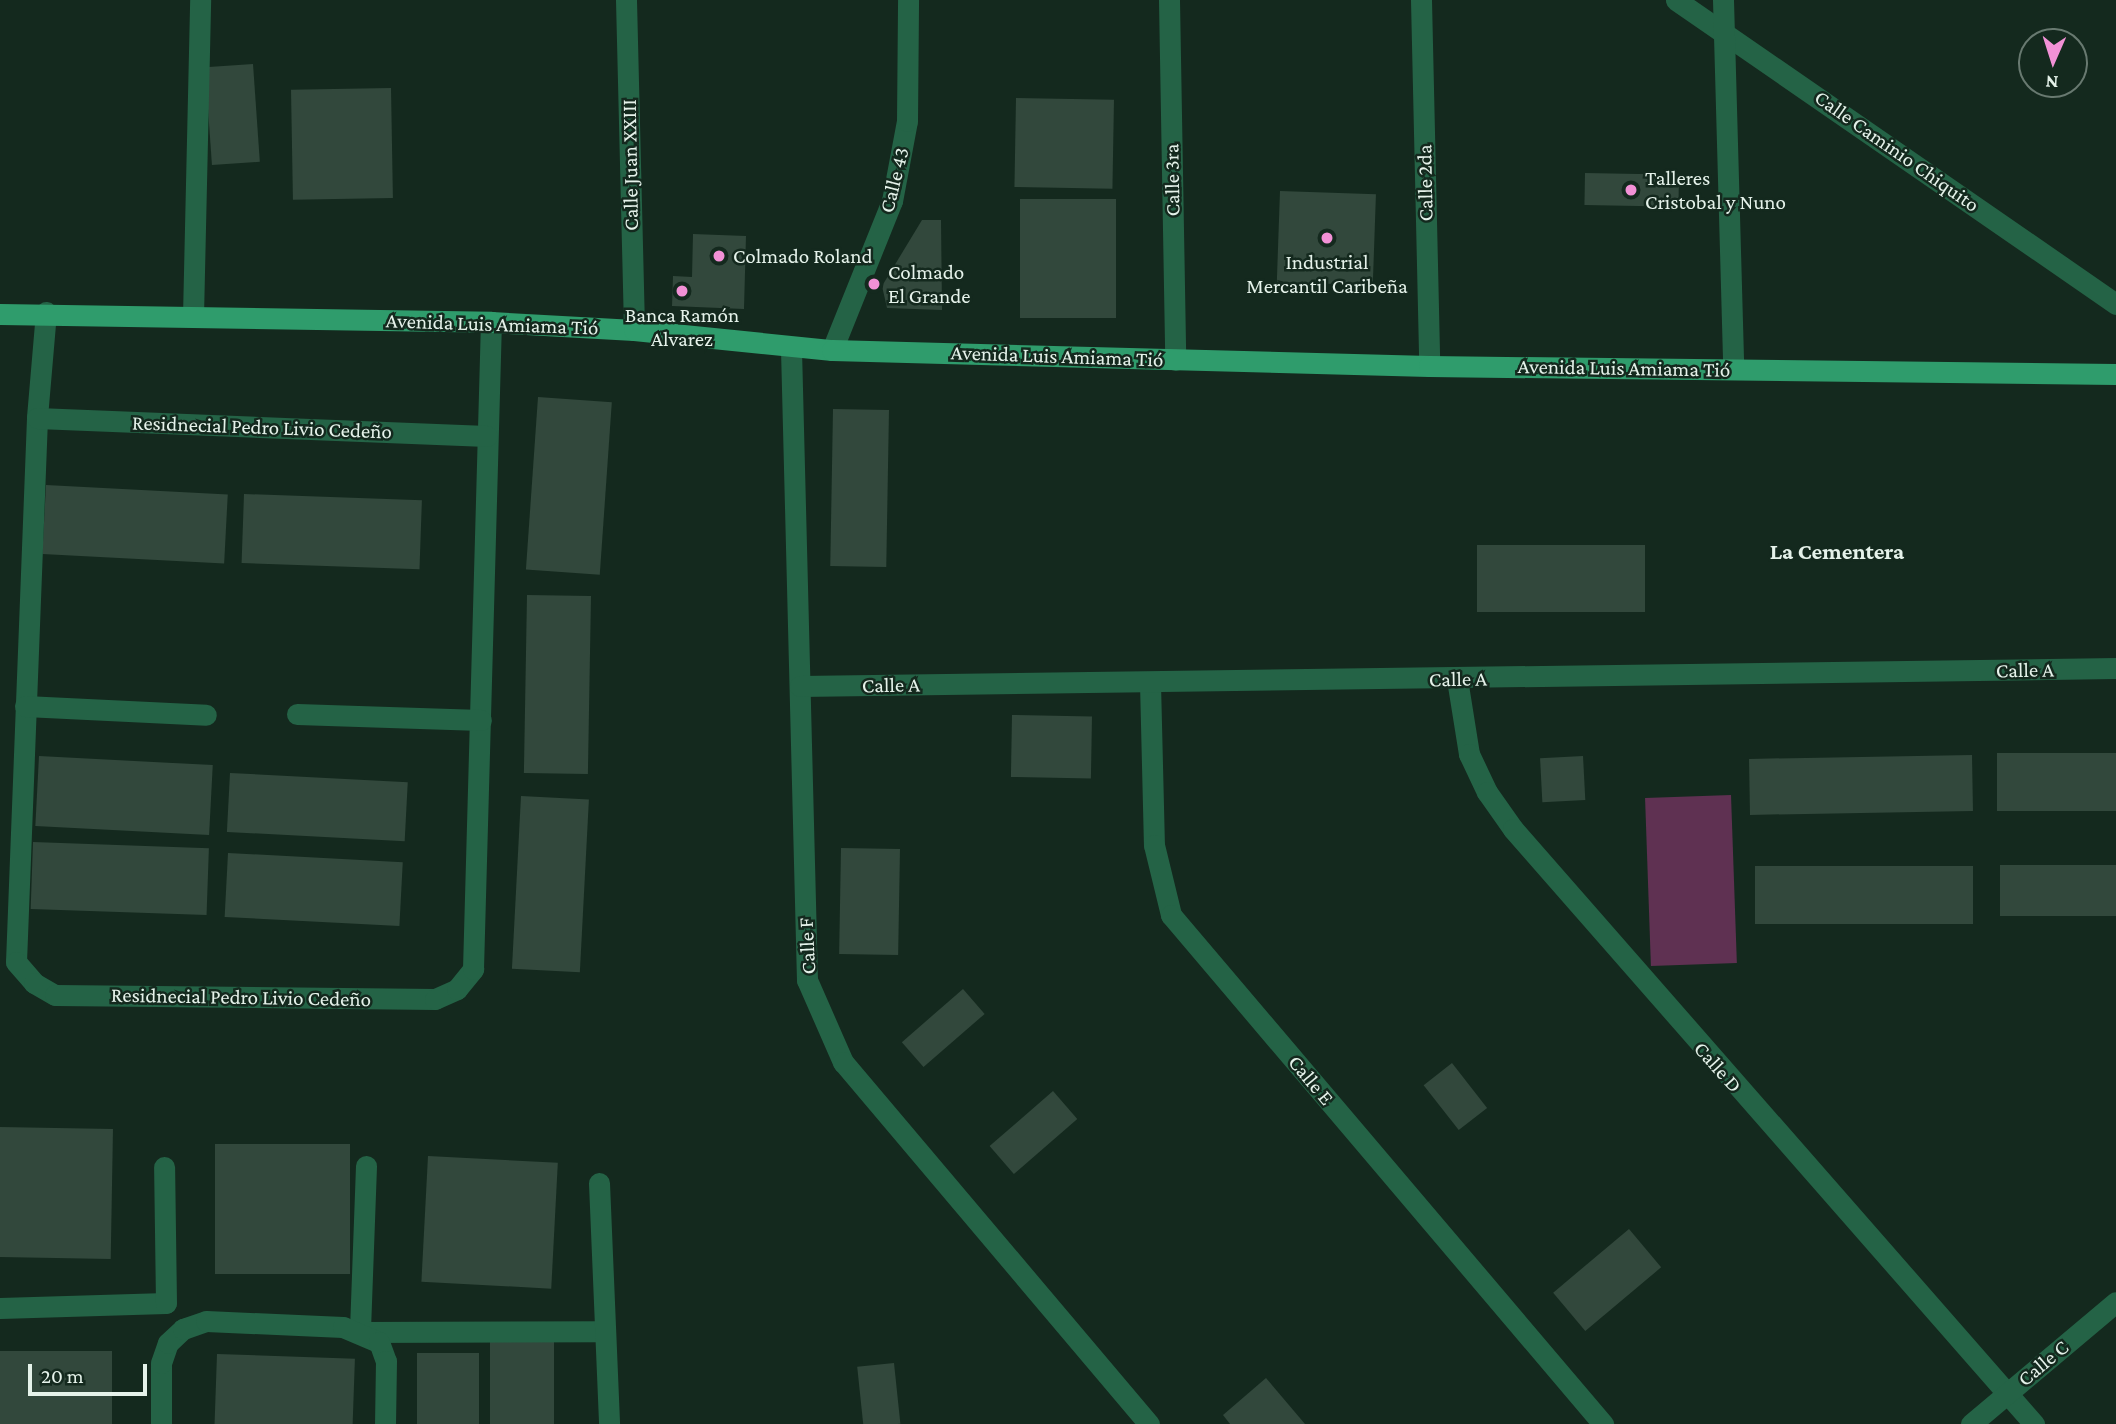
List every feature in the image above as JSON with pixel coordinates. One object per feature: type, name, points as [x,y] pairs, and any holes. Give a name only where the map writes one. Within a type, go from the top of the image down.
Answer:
[{"type":"main road","name":"Avenida Luis Amiama Tió","points":[[0,314],[46,312],[491,322],[634,330],[791,349],[1175,360],[1430,366],[2116,374]]},
{"type":"street","points":[[193,316],[200,0]]},
{"type":"street","name":"Calle Juan XXIII","points":[[625,0],[634,330]]},
{"type":"street","name":"Calle 43","points":[[832,350],[892,201],[907,121],[908,0]]},
{"type":"street","name":"Calle 3ra","points":[[1169,0],[1175,360]]},
{"type":"street","name":"Calle 2da","points":[[1421,0],[1430,366]]},
{"type":"street","name":"Calle Caminio Chiquito","points":[[1676,0],[1724,30],[2116,304]]},
{"type":"street","points":[[1723,0],[1732,369]]},
{"type":"street","name":"Residnecial Pedro Livio Cedeño","points":[[46,312],[37,418],[16,962],[34,983],[55,995],[435,999],[457,989],[473,969],[491,322]]},
{"type":"street","name":"Calle F","points":[[791,349],[807,981],[843,1062],[1149,1424]]},
{"type":"street","name":"Residnecial Pedro Livio Cedeño","points":[[37,418],[487,436]]},
{"type":"street","name":"Calle A","points":[[800,686],[1457,680],[2116,668]]},
{"type":"street","name":"Calle D","points":[[1457,680],[1469,754],[1487,792],[1513,829],[2034,1424]]},
{"type":"street","name":"Calle E","points":[[1150,683],[1154,845],[1171,915],[1603,1424]]},
{"type":"street","points":[[25,706],[206,715]]},
{"type":"street","points":[[297,714],[481,720]]},
{"type":"street","points":[[360,1332],[366,1166]]},
{"type":"street","points":[[161,1424],[161,1363],[168,1343],[164,1167]]},
{"type":"street","points":[[599,1183],[603,1331],[609,1424]]},
{"type":"street","points":[[0,1308],[166,1303]]},
{"type":"street","name":"Calle C","points":[[1971,1424],[2116,1303]]},
{"type":"street","points":[[168,1343],[183,1329],[206,1321],[343,1327],[360,1332],[379,1342],[386,1361],[385,1424]]},
{"type":"street","points":[[360,1332],[603,1331]]},
{"type":"shaded area","points":[[1731,795],[1737,963],[1651,966],[1645,798]]},
{"type":"building","points":[[253,64],[260,162],[212,165],[205,67]]},
{"type":"building","points":[[391,88],[393,198],[293,200],[291,90]]},
{"type":"building","points":[[1016,98],[1114,100],[1112,189],[1014,187]]},
{"type":"building","name":"Talleres Cristobal y Nuno","points":[[1585,173],[1679,175],[1678,207],[1584,205]]},
{"type":"building","name":"Industrial Mercantil Caribeña","points":[[1280,191],[1376,194],[1373,285],[1277,282]]},
{"type":"building","points":[[1020,199],[1116,199],[1116,318],[1020,318]]},
{"type":"building","points":[[922,220],[941,220],[942,310],[887,308],[882,286]]},
{"type":"building","name":"Colmado Roland","points":[[693,234],[746,236],[744,309],[672,306],[673,276],[692,277]]},
{"type":"building","points":[[538,397],[612,402],[600,575],[526,570]]},
{"type":"building","points":[[833,409],[889,410],[886,567],[830,566]]},
{"type":"building","points":[[46,485],[228,495],[224,563],[42,554]]},
{"type":"building","points":[[244,494],[422,500],[419,569],[242,563]]},
{"type":"building","points":[[1477,545],[1645,545],[1645,612],[1477,612]]},
{"type":"building","points":[[527,595],[591,596],[588,774],[524,773]]},
{"type":"building","points":[[1012,715],[1092,716],[1091,778],[1011,777]]},
{"type":"building","points":[[1997,753],[2116,753],[2116,811],[1997,811]]},
{"type":"building","points":[[1972,755],[1973,811],[1750,815],[1749,759]]},
{"type":"building","points":[[39,756],[213,765],[209,835],[35,826]]},
{"type":"building","points":[[1583,756],[1585,800],[1542,802],[1540,758]]},
{"type":"building","points":[[230,773],[408,782],[405,841],[227,832]]},
{"type":"building","points":[[521,796],[589,800],[580,972],[512,969]]},
{"type":"building","points":[[33,842],[209,848],[207,915],[31,909]]},
{"type":"building","points":[[841,848],[900,849],[898,955],[839,954]]},
{"type":"building","points":[[228,853],[403,862],[399,926],[225,917]]},
{"type":"building","points":[[2000,865],[2116,865],[2116,916],[2000,916]]},
{"type":"building","points":[[1755,866],[1973,866],[1973,924],[1755,924]]},
{"type":"building","points":[[963,989],[985,1014],[924,1067],[902,1042]]},
{"type":"building","points":[[1452,1063],[1487,1108],[1459,1130],[1424,1085]]},
{"type":"building","points":[[1053,1091],[1077,1119],[1014,1174],[990,1146]]},
{"type":"building","points":[[0,1127],[113,1129],[111,1259],[0,1257]]},
{"type":"building","points":[[215,1144],[350,1144],[350,1274],[215,1274]]},
{"type":"building","points":[[428,1156],[558,1163],[551,1289],[421,1282]]},
{"type":"building","points":[[1629,1229],[1661,1267],[1585,1331],[1553,1293]]},
{"type":"building","points":[[490,1341],[554,1341],[554,1424],[490,1424]]},
{"type":"building","points":[[0,1351],[112,1351],[112,1424],[0,1424]]},
{"type":"building","points":[[417,1353],[479,1353],[479,1424],[417,1424]]},
{"type":"building","points":[[217,1354],[355,1359],[353,1424],[215,1424]]},
{"type":"building","points":[[894,1363],[900,1424],[863,1424],[857,1367]]},
{"type":"building","points":[[1266,1378],[1305,1424],[1230,1424],[1223,1415]]},
{"type":"place","name":"Talleres Cristobal y Nuno","points":[[1631,190]]},
{"type":"place","name":"Industrial Mercantil Caribeña","points":[[1327,238]]},
{"type":"place","name":"Colmado Roland","points":[[719,256]]},
{"type":"place","name":"Colmado El Grande","points":[[874,284]]},
{"type":"place","name":"Banca Ramón Alvarez","points":[[682,291]]},
{"type":"district","name":"La Cementera","points":[[1837,551]]}]
